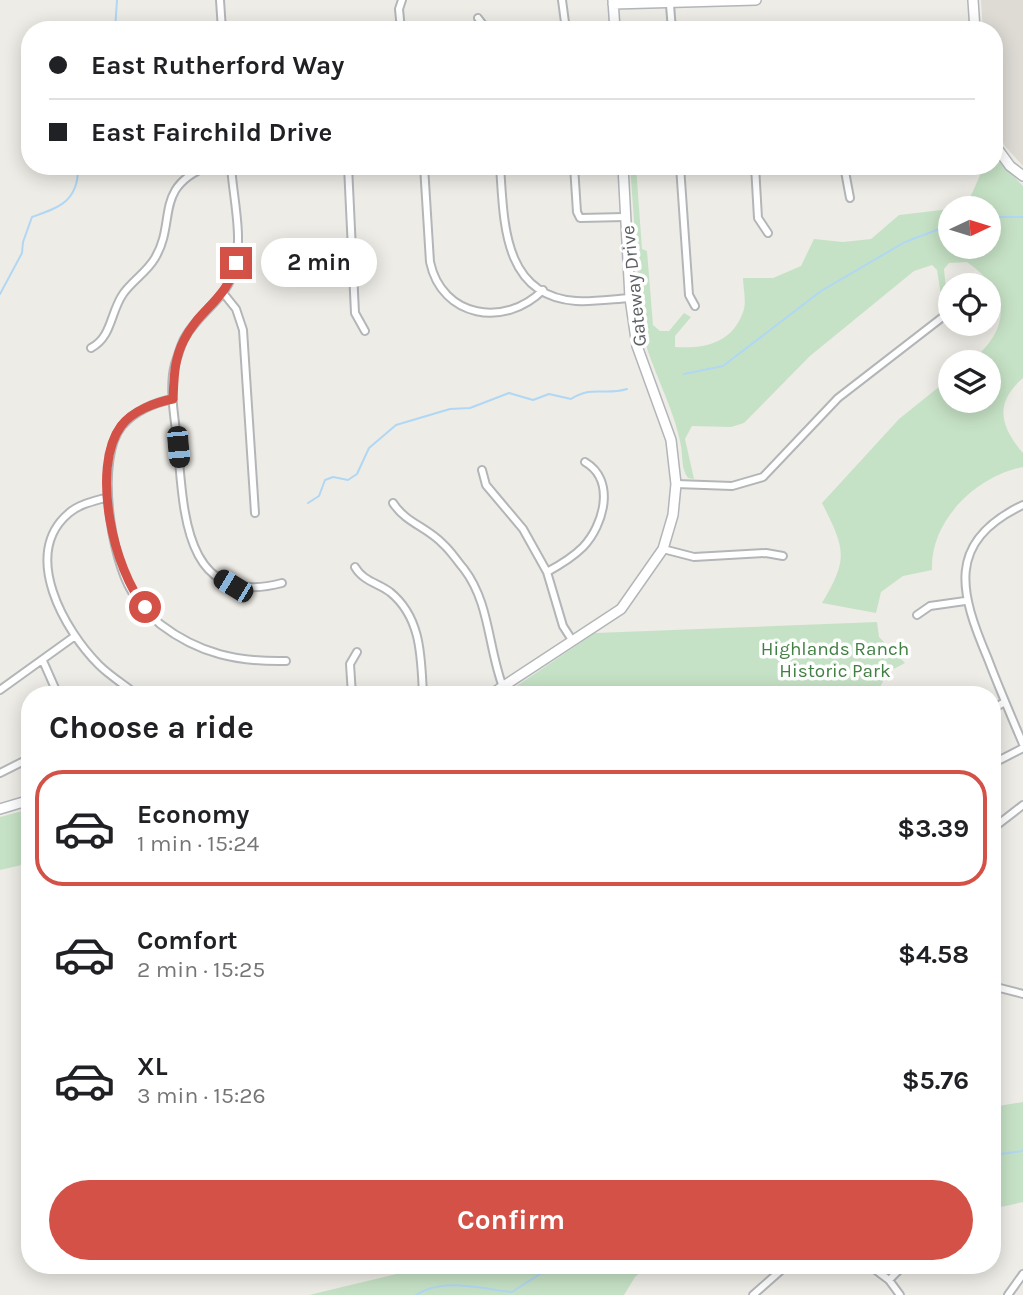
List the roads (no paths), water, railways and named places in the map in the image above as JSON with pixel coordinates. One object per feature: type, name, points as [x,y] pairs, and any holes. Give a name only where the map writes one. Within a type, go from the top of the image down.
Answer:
[{"type":"street","points":[[220,0],[221,21]]},
{"type":"street","points":[[401,21],[402,0]]},
{"type":"street","points":[[562,0],[565,21]]},
{"type":"street","points":[[614,21],[613,2],[670,5],[756,0]]},
{"type":"street","points":[[973,0],[974,21]]},
{"type":"street","points":[[670,5],[671,21]]},
{"type":"street","points":[[1003,156],[1023,176]]},
{"type":"street","points":[[91,348],[103,342],[122,295],[155,259],[174,192],[192,175]]},
{"type":"street","points":[[232,175],[237,250],[234,274],[224,294],[184,339],[174,368],[173,399],[184,520],[195,554],[215,576],[233,586],[260,589],[282,583]]},
{"type":"street","points":[[348,175],[355,313],[365,331]]},
{"type":"street","points":[[425,175],[430,262],[433,276],[445,293],[459,305],[498,314],[520,309],[543,290]]},
{"type":"street","points":[[501,175],[505,236],[512,257],[522,272],[543,290],[575,301],[630,298]]},
{"type":"street","points":[[575,175],[577,212],[580,218],[625,217]]},
{"type":"street","name":"Gateway Drive","points":[[504,686],[621,609],[663,549],[673,516],[676,484],[671,440],[637,346],[630,298],[623,175]]},
{"type":"street","points":[[681,175],[689,295],[695,306]]},
{"type":"street","points":[[756,175],[758,218],[768,233]]},
{"type":"street","points":[[846,175],[850,198]]},
{"type":"street","points":[[224,294],[236,309],[243,330],[255,513]]},
{"type":"street","points":[[676,484],[732,486],[763,477],[838,398],[938,321]]},
{"type":"street","points":[[173,399],[158,402],[121,426],[109,457],[108,497],[117,555],[132,592],[158,622],[190,644],[215,655],[250,662],[286,661]]},
{"type":"street","points":[[547,572],[585,545],[600,519],[605,499],[603,484],[596,468],[585,462]]},
{"type":"street","points":[[482,470],[486,485],[523,529],[547,572],[563,626],[572,640]]},
{"type":"street","points":[[108,497],[68,514],[54,534],[47,560],[50,583],[59,608],[75,636],[100,666],[126,686]]},
{"type":"street","points":[[393,503],[401,516],[442,542],[466,572],[485,608],[492,658],[503,686]]},
{"type":"street","points":[[999,686],[965,601],[967,567],[979,538],[997,519],[1023,505]]},
{"type":"street","points":[[663,549],[694,557],[766,553],[783,556]]},
{"type":"street","points":[[355,567],[359,575],[390,592],[412,620],[420,647],[422,686]]},
{"type":"street","points":[[917,615],[930,606],[965,601]]},
{"type":"street","points":[[0,690],[75,636]]},
{"type":"street","points":[[351,686],[350,664],[357,652]]},
{"type":"street","points":[[43,661],[54,686]]},
{"type":"street","points":[[1001,692],[1023,746],[1001,759]]},
{"type":"street","points":[[1001,704],[1005,702]]},
{"type":"street","points":[[0,773],[21,762]]},
{"type":"street","points":[[0,809],[21,803]]},
{"type":"street","points":[[1001,823],[1023,805]]},
{"type":"street","points":[[1001,988],[1023,994]]},
{"type":"street","points":[[753,1295],[777,1274]]},
{"type":"street","points":[[881,1274],[900,1295]]},
{"type":"street","points":[[889,1280],[895,1274]]},
{"type":"street","points":[[1008,1295],[1023,1274]]},
{"type":"waterway","points":[[116,21],[117,0]]},
{"type":"waterway","points":[[0,294],[22,253],[32,217],[66,201],[75,187],[77,175]]},
{"type":"waterway","points":[[1001,217],[1023,217]]},
{"type":"waterway","points":[[684,374],[723,366],[821,291],[905,242],[938,230]]},
{"type":"waterway","points":[[308,503],[319,496],[325,480],[333,477],[348,480],[357,474],[369,448],[396,425],[450,409],[470,408],[509,393],[533,400],[549,394],[571,399],[586,393],[627,389]]},
{"type":"waterway","points":[[1001,1154],[1023,1151]]},
{"type":"waterway","points":[[416,1295],[450,1285],[512,1292],[540,1274]]},
{"type":"park label","name":"Highlands Ranch Historic Park","points":[[835,659]]}]
